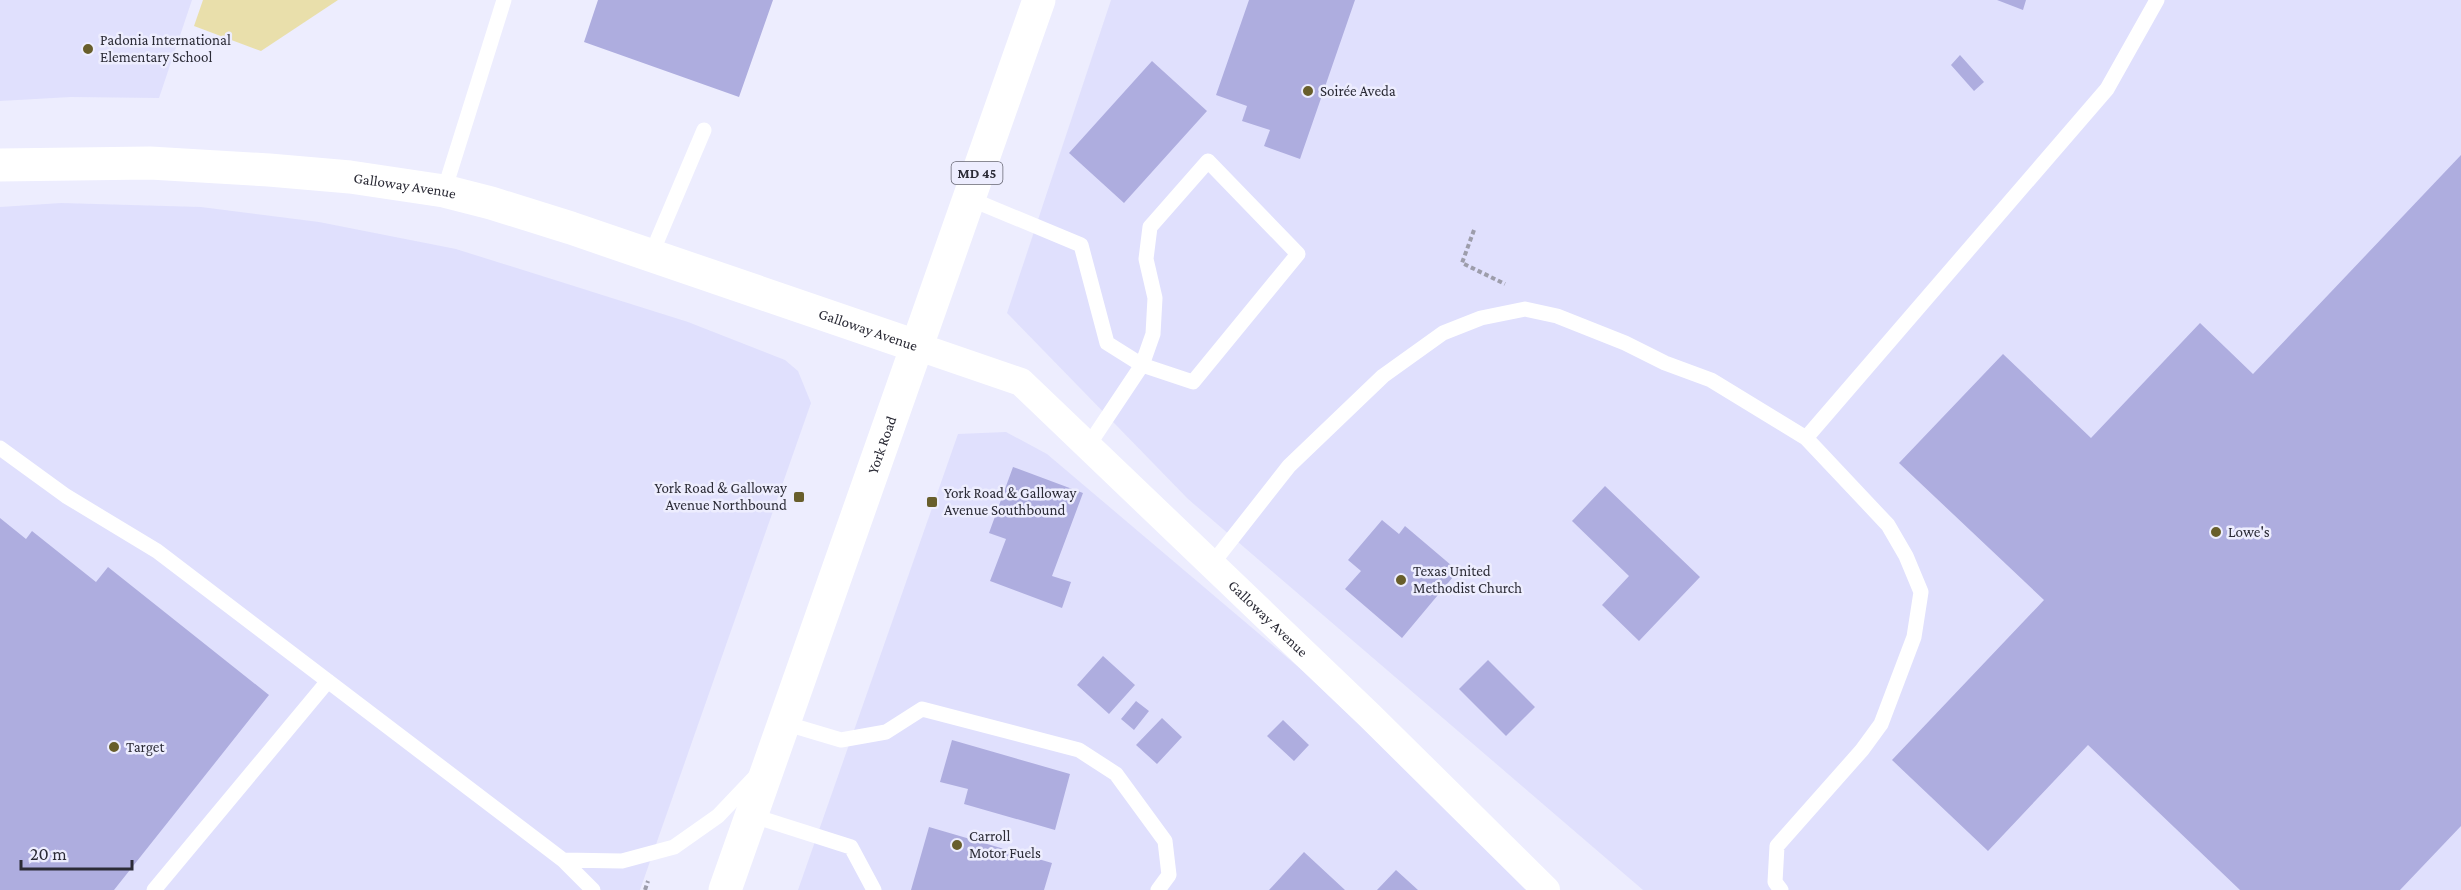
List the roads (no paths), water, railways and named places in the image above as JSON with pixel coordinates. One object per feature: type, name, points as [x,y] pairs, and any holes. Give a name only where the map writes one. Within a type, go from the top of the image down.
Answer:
[{"type":"main road","name":"York Road","points":[[725,890],[1039,0]]},
{"type":"main road","name":"Galloway Avenue","points":[[0,165],[150,163],[350,177],[444,191],[491,203],[651,255],[916,346]]},
{"type":"street","name":"Galloway Avenue","points":[[916,346],[1021,382],[1369,715],[1546,890]]},
{"type":"lane","points":[[444,191],[504,0]]},
{"type":"lane","points":[[1806,438],[2107,89],[2157,0]]},
{"type":"lane","points":[[651,255],[704,130]]},
{"type":"lane","points":[[968,198],[1081,245],[1107,343],[1142,365],[1193,382],[1298,254],[1208,161],[1150,227],[1146,259],[1155,298],[1153,334],[1142,365],[1088,446]]},
{"type":"lane","points":[[1212,564],[1289,466],[1383,376],[1443,333],[1481,318],[1525,309],[1557,316],[1625,343],[1665,363],[1711,380],[1806,438],[1888,525],[1906,555],[1921,592],[1914,637],[1881,724],[1862,750],[1777,846],[1774,882],[1781,890]]},
{"type":"lane","points":[[0,448],[66,496],[157,551],[563,860],[593,890]]},
{"type":"lane","points":[[154,890],[328,681]]},
{"type":"lane","points":[[784,723],[841,740],[886,732],[922,709],[1079,750],[1116,774],[1165,841],[1169,875],[1158,890]]},
{"type":"lane","points":[[563,860],[622,861],[674,847],[718,816],[771,761]]},
{"type":"lane","points":[[752,815],[851,847],[874,890]]},
{"type":"place","name":"Padonia International Elementary School","points":[[88,49]]},
{"type":"place","name":"Soirée Aveda","points":[[1308,91]]},
{"type":"place","name":"York Road & Galloway Avenue Northbound","points":[[799,497]]},
{"type":"place","name":"York Road & Galloway Avenue Southbound","points":[[932,502]]},
{"type":"place","name":"Lowe's","points":[[2216,532]]},
{"type":"place","name":"Texas United Methodist Church","points":[[1401,580]]},
{"type":"place","name":"Target","points":[[114,747]]},
{"type":"place","name":"Carroll Motor Fuels","points":[[957,845]]}]
